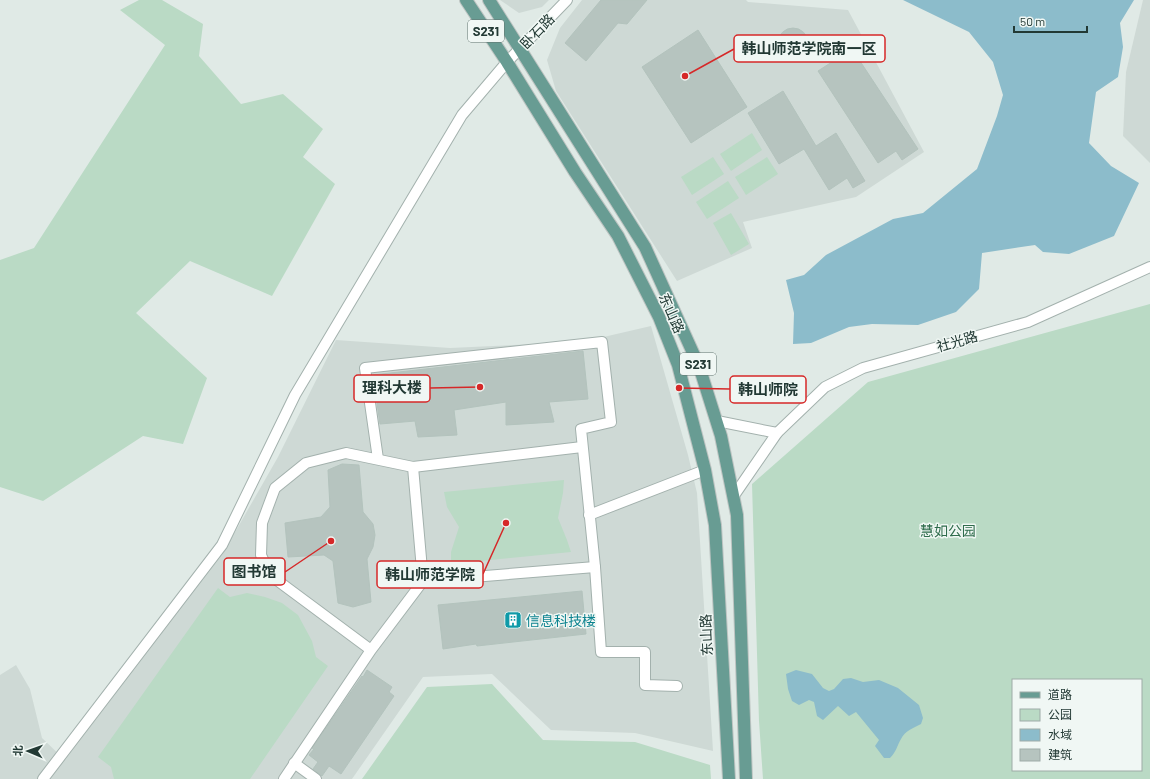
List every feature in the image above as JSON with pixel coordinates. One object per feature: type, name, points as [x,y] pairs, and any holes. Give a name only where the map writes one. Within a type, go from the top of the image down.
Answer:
[{"type":"main road","name":"东山路","points":[[466,0],[507,62],[575,172],[618,236],[659,317],[678,365],[705,470],[715,525],[729,779]]},
{"type":"main road","name":"东山路","points":[[488,0],[645,247],[699,366],[721,436],[737,515],[746,779]]},
{"type":"street","name":"卧石路","points":[[43,779],[222,545],[295,395],[462,115],[507,62],[567,0]]},
{"type":"street","name":"社光路","points":[[733,497],[777,433],[825,387],[863,368],[1028,322],[1150,267]]},
{"type":"street","points":[[378,460],[365,368],[602,342],[611,422],[581,430],[595,567],[601,652],[645,652],[645,685],[677,686]]},
{"type":"street","points":[[717,421],[777,433]]},
{"type":"street","points":[[372,650],[270,575],[261,555],[262,523],[275,488],[306,463],[346,452],[413,467],[582,447]]},
{"type":"street","points":[[284,779],[372,650],[423,581],[413,467]]},
{"type":"street","points":[[589,515],[705,470]]},
{"type":"street","points":[[423,581],[595,567]]},
{"type":"street","points":[[294,763],[316,779]]},
{"type":"shaded area","points":[[500,0],[549,0],[542,7],[519,13]]},
{"type":"shaded area","points":[[582,0],[746,0],[748,2],[848,10],[924,152],[856,197],[743,222],[752,248],[677,281],[556,91],[547,60],[560,28]]},
{"type":"shaded area","points":[[1143,0],[1150,0],[1150,163],[1123,136],[1126,72]]},
{"type":"shaded area","points":[[651,326],[688,455],[697,493],[713,751],[635,733],[551,730],[492,674],[423,677],[352,779],[0,779],[0,675],[16,665],[30,689],[42,738],[65,760],[222,555],[278,457],[336,340],[450,348],[582,342]]},
{"type":"green space","points":[[139,0],[162,0],[203,24],[199,56],[241,104],[283,94],[323,129],[303,157],[335,184],[272,296],[190,261],[136,313],[207,378],[183,444],[143,436],[43,501],[0,487],[0,260],[34,248],[165,45],[120,10]]},
{"type":"green space","points":[[752,133],[762,150],[731,171],[720,154]]},
{"type":"green space","points":[[713,157],[724,174],[692,195],[681,177]]},
{"type":"green space","points":[[767,157],[778,174],[746,195],[735,177]]},
{"type":"green space","points":[[728,181],[739,198],[707,219],[696,202]]},
{"type":"green space","points":[[731,213],[749,244],[731,255],[713,223]]},
{"type":"green space","name":"慧如公园","points":[[1150,304],[1150,779],[763,779],[759,721],[752,484],[868,382]]},
{"type":"green space","points":[[564,480],[558,518],[571,552],[451,564],[451,552],[459,527],[447,507],[444,492]]},
{"type":"green space","points":[[218,588],[230,597],[247,593],[282,603],[298,615],[312,641],[316,657],[328,666],[250,779],[114,779],[111,767],[98,757]]},
{"type":"green space","points":[[492,684],[543,740],[635,742],[710,765],[711,779],[362,779],[427,687]]},
{"type":"water","points":[[903,0],[1134,0],[1120,23],[1123,47],[1118,77],[1096,92],[1089,143],[1111,166],[1139,183],[1114,236],[1069,254],[1043,252],[1035,245],[982,253],[979,289],[956,312],[918,325],[872,324],[849,327],[811,343],[793,344],[794,313],[786,280],[804,275],[826,255],[893,219],[923,213],[977,169],[997,116],[1003,95],[993,62],[969,32]]},
{"type":"water","points":[[796,670],[812,674],[823,688],[829,691],[834,689],[843,679],[851,678],[863,682],[879,680],[898,688],[919,705],[923,718],[921,724],[905,734],[890,758],[884,758],[875,746],[879,740],[856,712],[849,716],[838,706],[823,720],[817,716],[814,702],[809,700],[799,705],[792,701],[788,689],[786,674]]},
{"type":"building","points":[[601,0],[647,0],[627,24],[618,23],[586,61],[565,43]]},
{"type":"building","points":[[793,28],[799,29],[807,37],[807,49],[799,57],[793,58],[787,57],[779,49],[778,43],[779,37],[787,29]]},
{"type":"building","points":[[698,30],[747,107],[691,143],[642,67]]},
{"type":"building","points":[[852,49],[918,149],[902,160],[896,151],[878,163],[818,71]]},
{"type":"building","points":[[783,91],[816,146],[836,133],[865,181],[853,188],[847,178],[829,190],[804,149],[779,164],[748,113]]},
{"type":"building","points":[[583,351],[588,399],[549,402],[554,422],[506,425],[506,402],[454,410],[457,435],[418,437],[415,421],[380,424],[373,375]]},
{"type":"building","points":[[342,464],[359,465],[363,512],[373,524],[375,535],[373,547],[367,559],[371,602],[353,607],[338,603],[333,561],[324,555],[288,557],[285,523],[321,517],[330,507],[328,470]]},
{"type":"building","points":[[582,591],[586,634],[477,646],[476,644],[443,649],[438,605]]},
{"type":"building","points":[[367,670],[392,687],[389,692],[394,696],[341,774],[329,766],[322,776],[313,769],[318,762],[309,755],[314,749],[312,748]]},
{"type":"place","name":"韩山师范学院南一区","points":[[685,76]]},
{"type":"place","name":"理科大楼","points":[[480,387]]},
{"type":"place","name":"韩山师院","points":[[679,388]]},
{"type":"place","name":"韩山师范学院","points":[[506,523]]},
{"type":"place","name":"图书馆","points":[[331,541]]},
{"type":"place","name":"信息科技楼","points":[[513,620]]}]
